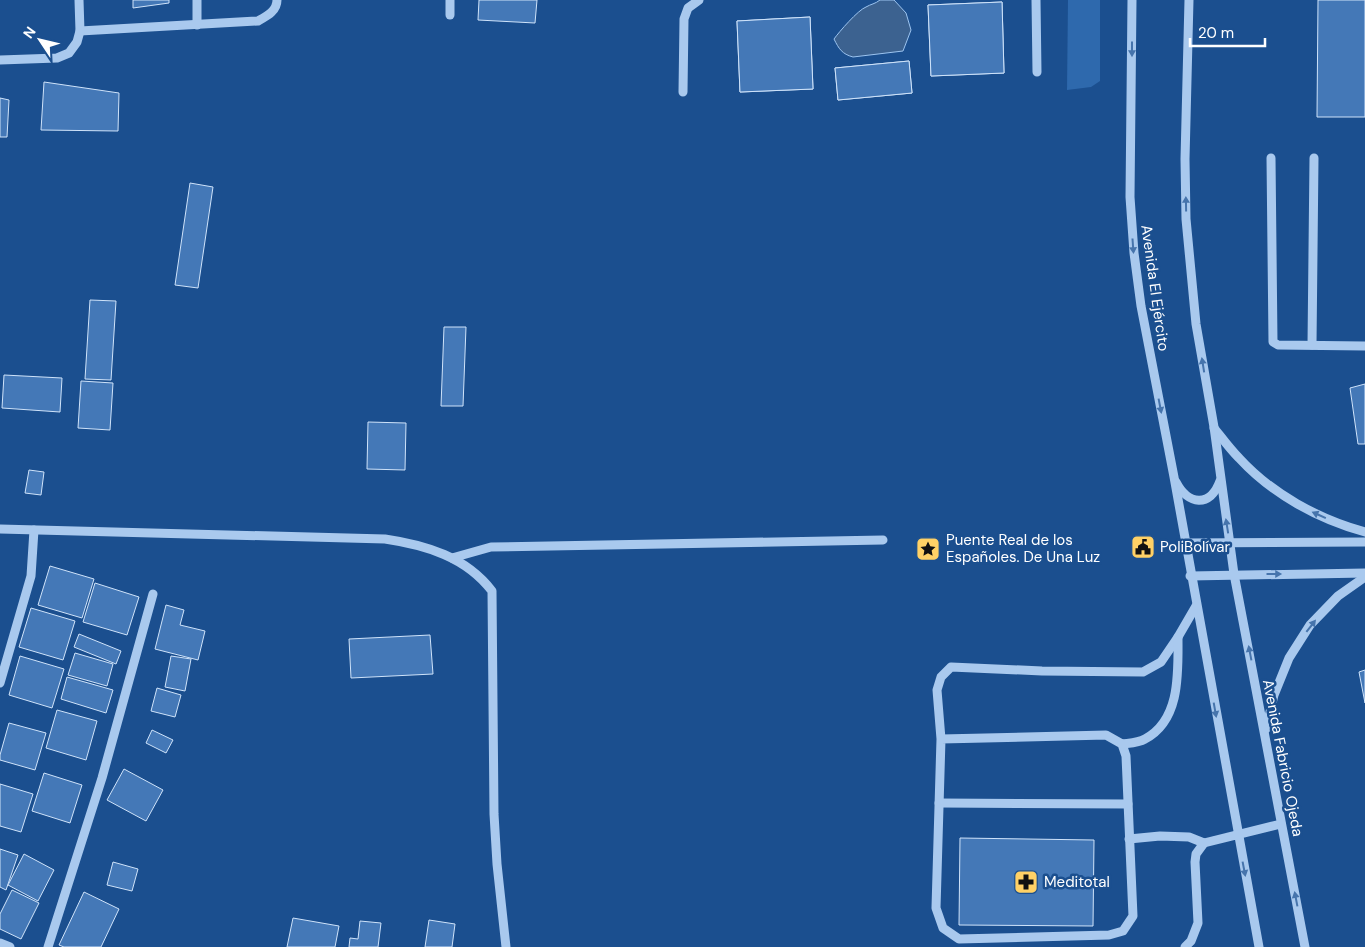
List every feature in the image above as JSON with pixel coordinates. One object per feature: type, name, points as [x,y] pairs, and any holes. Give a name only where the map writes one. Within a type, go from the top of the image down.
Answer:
[{"type":"street","points":[[0,60],[57,58],[69,53],[77,42],[80,31],[79,0]]},
{"type":"street","points":[[197,0],[197,25]]},
{"type":"street","points":[[80,31],[258,21],[269,15],[277,6],[277,0]]},
{"type":"street","points":[[450,0],[450,15]]},
{"type":"street","points":[[683,92],[684,19],[688,8],[699,0]]},
{"type":"street","points":[[1036,0],[1037,72]]},
{"type":"street","name":"Avenida El Ejército","points":[[1132,0],[1130,197],[1134,253],[1140,306],[1174,477],[1190,576]]},
{"type":"street","points":[[1189,0],[1185,159],[1186,219],[1196,324],[1214,427],[1234,574]]},
{"type":"street","points":[[1271,158],[1273,342],[1278,345],[1365,346]]},
{"type":"street","points":[[1312,344],[1314,158]]},
{"type":"street","points":[[1214,427],[1239,459],[1270,486],[1304,509],[1342,526],[1365,532]]},
{"type":"street","points":[[1174,477],[1180,489],[1187,497],[1198,501],[1210,498],[1220,480]]},
{"type":"street","points":[[0,529],[385,539],[408,542],[430,548],[452,558],[481,578],[492,591],[494,814],[497,864],[506,947]]},
{"type":"street","points":[[0,683],[30,576],[34,530]]},
{"type":"street","points":[[452,558],[491,547],[883,540]]},
{"type":"street","points":[[1185,543],[1365,542]]},
{"type":"street","points":[[1259,947],[1190,576],[1234,574],[1365,575]]},
{"type":"street","name":"Avenida Fabricio Ojeda","points":[[1234,574],[1305,947]]},
{"type":"street","points":[[1265,734],[1274,695],[1289,658],[1310,625],[1338,596],[1365,575]]},
{"type":"street","points":[[48,947],[102,778],[153,594]]},
{"type":"street","points":[[1122,744],[1126,756],[1133,916],[1122,930],[1109,935],[959,939],[943,928],[936,908],[942,738],[937,690],[941,677],[951,667],[1042,671],[1143,672],[1161,662],[1196,606]]},
{"type":"street","points":[[942,738],[1106,735],[1122,744],[1143,740],[1159,729],[1173,704],[1178,674],[1178,637]]},
{"type":"street","points":[[939,803],[1128,804]]},
{"type":"street","points":[[1129,840],[1160,836],[1189,838],[1204,843],[1281,824]]},
{"type":"street","points":[[1185,947],[1191,940],[1198,923],[1195,862],[1196,854],[1204,843]]},
{"type":"street","points":[[0,943],[10,947]]},
{"type":"shaded area","points":[[880,0],[894,0],[906,13],[911,30],[903,51],[853,57],[843,53],[834,39],[858,12]]},
{"type":"shaded area","points":[[1068,0],[1100,0],[1100,81],[1091,87],[1067,90]]},
{"type":"building","points":[[133,0],[169,0],[169,3],[133,8]]},
{"type":"building","points":[[479,0],[537,0],[535,23],[478,20]]},
{"type":"building","points":[[1318,0],[1365,0],[1365,117],[1317,117]]},
{"type":"building","points":[[1002,2],[1004,73],[931,76],[928,5]]},
{"type":"building","points":[[1002,2],[1004,73],[931,76],[928,5]]},
{"type":"building","points":[[810,17],[813,89],[740,92],[737,21]]},
{"type":"building","points":[[810,17],[813,89],[740,92],[737,21]]},
{"type":"building","points":[[909,61],[912,93],[838,100],[835,68]]},
{"type":"building","points":[[909,61],[912,93],[838,100],[835,68]]},
{"type":"building","points":[[44,82],[119,93],[118,131],[41,130]]},
{"type":"building","points":[[0,98],[9,100],[7,137],[0,137]]},
{"type":"building","points":[[190,183],[213,187],[198,288],[175,285]]},
{"type":"building","points":[[90,300],[116,301],[111,380],[85,379]]},
{"type":"building","points":[[444,327],[466,327],[463,406],[441,406]]},
{"type":"building","points":[[4,375],[62,378],[60,412],[2,408]]},
{"type":"building","points":[[81,381],[113,383],[110,430],[78,428]]},
{"type":"building","points":[[1365,384],[1365,444],[1358,444],[1350,388]]},
{"type":"building","points":[[368,422],[406,423],[405,470],[367,469]]},
{"type":"building","points":[[29,470],[44,472],[41,495],[25,493]]},
{"type":"building","points":[[50,566],[94,579],[82,618],[38,605]]},
{"type":"building","points":[[95,583],[139,597],[127,635],[83,622]]},
{"type":"building","points":[[166,605],[184,610],[180,625],[205,631],[198,660],[155,649]]},
{"type":"building","points":[[31,608],[75,621],[63,660],[19,647]]},
{"type":"building","points":[[79,634],[121,651],[116,664],[74,647]]},
{"type":"building","points":[[430,635],[433,674],[351,678],[349,639]]},
{"type":"building","points":[[75,653],[113,664],[107,686],[68,675]]},
{"type":"building","points":[[20,656],[64,669],[52,708],[9,695]]},
{"type":"building","points":[[171,656],[191,659],[185,691],[165,687]]},
{"type":"building","points":[[1365,670],[1365,703],[1359,672]]},
{"type":"building","points":[[67,677],[113,690],[106,713],[61,699]]},
{"type":"building","points":[[157,688],[181,695],[175,717],[151,711]]},
{"type":"building","points":[[57,710],[97,721],[86,760],[46,748]]},
{"type":"building","points":[[9,723],[46,733],[35,770],[0,760]]},
{"type":"building","points":[[152,730],[173,740],[166,753],[146,743]]},
{"type":"building","points":[[124,769],[163,790],[146,821],[107,800]]},
{"type":"building","points":[[44,773],[82,785],[70,823],[32,811]]},
{"type":"building","points":[[0,784],[33,794],[21,832],[0,826]]},
{"type":"building","name":"Meditotal","points":[[960,838],[1094,840],[1093,926],[959,925]]},
{"type":"building","points":[[0,849],[18,855],[6,890],[0,887]]},
{"type":"building","points":[[24,854],[54,870],[38,901],[8,885]]},
{"type":"building","points":[[113,862],[138,869],[132,891],[107,885]]},
{"type":"building","points":[[12,890],[39,903],[21,939],[0,929],[0,914]]},
{"type":"building","points":[[84,892],[119,909],[101,947],[64,947],[59,945]]},
{"type":"building","points":[[293,918],[339,926],[335,947],[287,947]]},
{"type":"building","points":[[429,920],[455,924],[452,947],[425,947]]},
{"type":"building","points":[[360,921],[381,923],[378,947],[349,947],[350,938],[358,939]]},
{"type":"place","name":"PoliBolívar","points":[[1143,547]]},
{"type":"place","name":"Puente Real de los Españoles. De Una Luz","points":[[928,549]]},
{"type":"place","name":"Meditotal","points":[[1026,882]]}]
